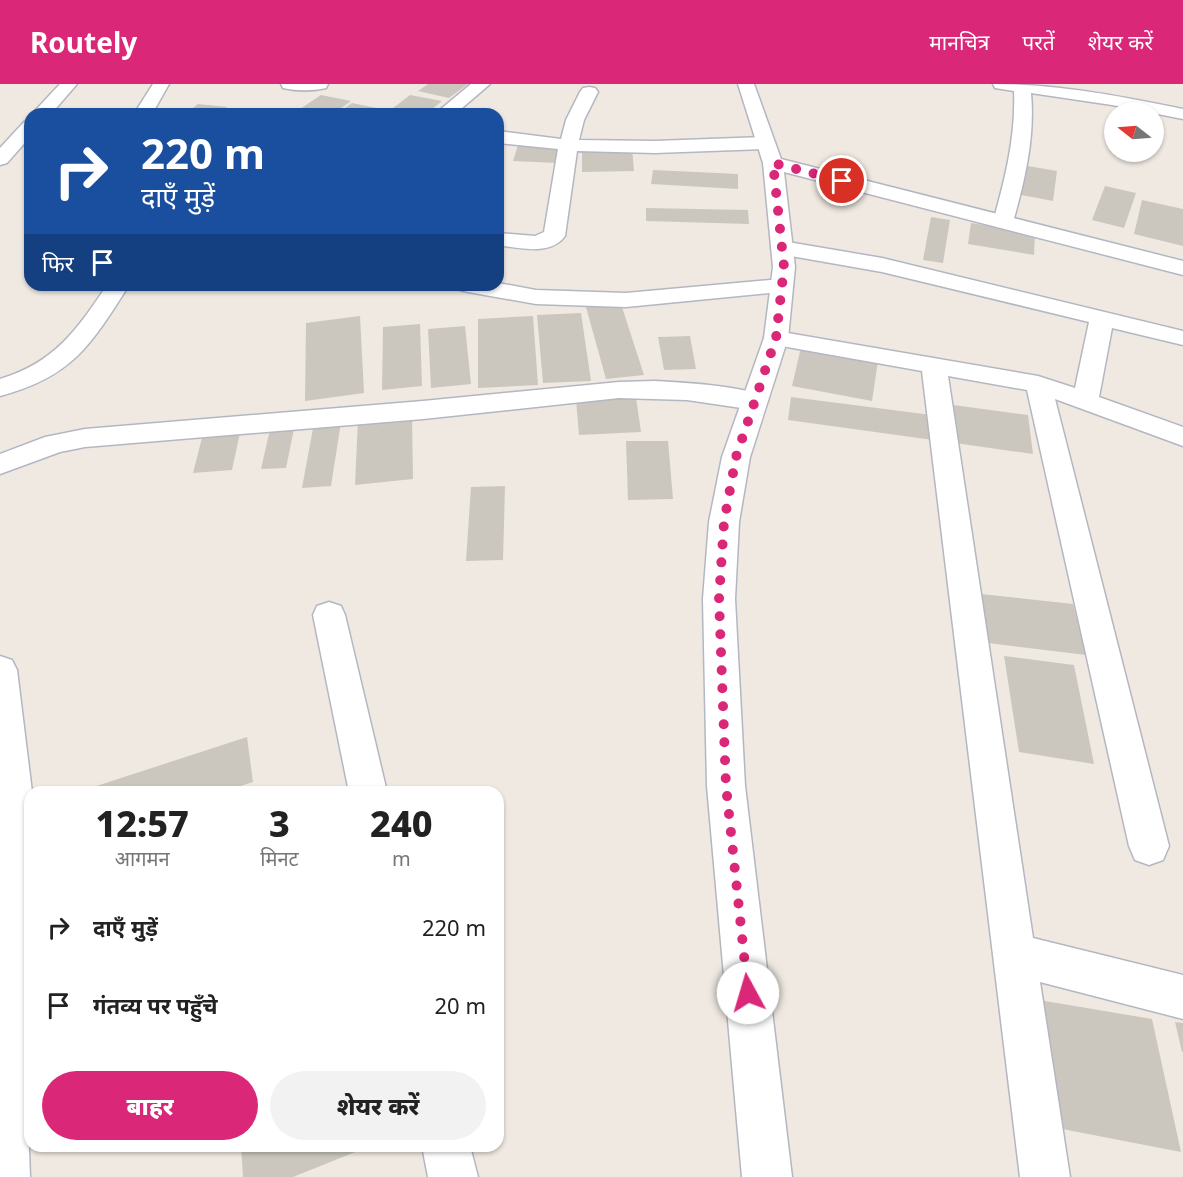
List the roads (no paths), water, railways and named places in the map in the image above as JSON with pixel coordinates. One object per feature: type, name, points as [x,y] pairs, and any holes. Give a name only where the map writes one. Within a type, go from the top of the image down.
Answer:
[{"type":"street","points":[[47,108],[69,84]]},
{"type":"street","points":[[147,108],[161,84]]},
{"type":"street","points":[[290,84],[320,84]]},
{"type":"street","points":[[452,108],[482,84]]},
{"type":"street","points":[[746,84],[769,153],[784,267],[776,338],[736,457],[724,522],[719,599],[726,786],[766,1177]]},
{"type":"street","points":[[1001,84],[1022,85],[1183,114]]},
{"type":"street","points":[[1003,222],[1021,153],[1024,128],[1022,85]]},
{"type":"street","points":[[504,239],[537,243],[554,236],[568,145],[575,120],[589,92]]},
{"type":"street","points":[[504,138],[568,145],[769,153],[1003,222],[1183,268]]},
{"type":"street","points":[[0,159],[16,139]]},
{"type":"street","points":[[782,248],[882,265],[1183,338]]},
{"type":"street","points":[[502,291],[536,297],[626,300],[782,286]]},
{"type":"street","points":[[0,388],[23,382],[46,372],[65,357],[83,339],[114,291]]},
{"type":"street","points":[[1085,400],[1102,318]]},
{"type":"street","points":[[776,338],[1038,384],[1183,438]]},
{"type":"street","points":[[934,366],[1045,1177]]},
{"type":"street","points":[[1038,384],[1149,846]]},
{"type":"street","points":[[0,464],[55,444],[85,438],[423,410],[620,390],[648,388],[687,390],[755,401]]},
{"type":"street","points":[[329,615],[367,786]]},
{"type":"street","points":[[0,670],[21,862],[4,1123],[5,1177]]},
{"type":"street","points":[[1014,954],[1183,997]]},
{"type":"street","points":[[447,1152],[453,1177]]}]
